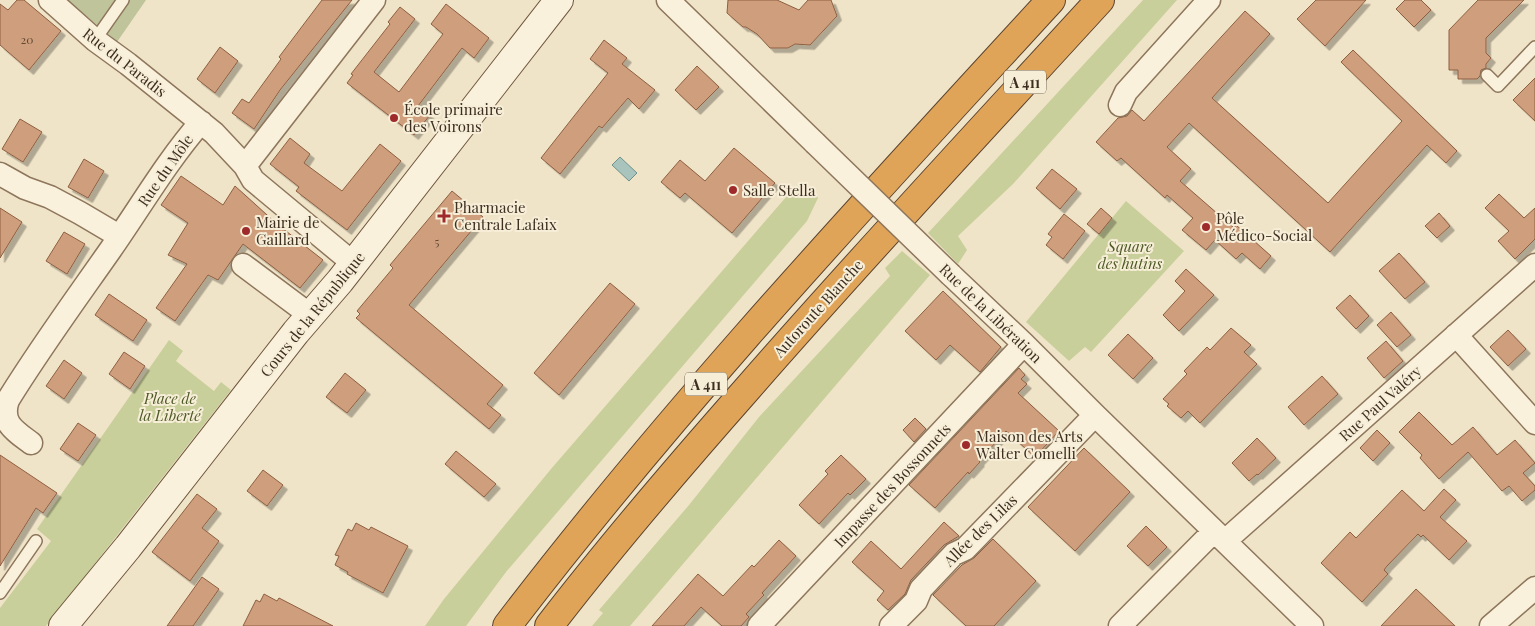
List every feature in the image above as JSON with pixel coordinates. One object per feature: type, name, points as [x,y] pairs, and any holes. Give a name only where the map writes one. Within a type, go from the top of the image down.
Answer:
[{"type":"highway","name":"A 411","points":[[507,626],[607,501],[744,340],[869,198],[1051,0]]},
{"type":"highway","name":"Autoroute Blanche","points":[[549,626],[689,455],[796,333],[877,242],[1100,0]]},
{"type":"street","name":"Rue du Paradis","points":[[50,0],[95,40],[201,122]]},
{"type":"street","points":[[354,264],[253,180],[245,166],[374,0]]},
{"type":"street","name":"Cours de la République","points":[[63,626],[139,533],[310,315],[354,264],[559,0]]},
{"type":"street","name":"Rue de la Libération","points":[[668,0],[1312,626]]},
{"type":"street","points":[[1120,105],[1126,92],[1209,0]]},
{"type":"street","name":"Rue du Môle","points":[[31,443],[6,422],[4,414],[6,405],[64,314],[180,146],[201,122],[245,166]]},
{"type":"street","points":[[0,174],[25,188],[80,213],[119,236]]},
{"type":"street","points":[[243,265],[310,315]]},
{"type":"street","name":"Rue Paul Valéry","points":[[1120,626],[1220,536],[1456,336],[1535,265]]},
{"type":"street","points":[[1456,336],[1535,423]]},
{"type":"street","name":"Impasse des Bossonnets","points":[[759,626],[1024,344]]},
{"type":"street","name":"Allée des Lilas","points":[[891,626],[916,601],[921,589],[954,554],[965,549],[1094,415]]},
{"type":"street","points":[[1491,626],[1535,588]]},
{"type":"lane","points":[[95,40],[123,0]]},
{"type":"lane","points":[[1487,75],[1498,86],[1535,47]]},
{"type":"lane","points":[[0,593],[36,542]]},
{"type":"green space","points":[[68,0],[146,0],[117,42]]},
{"type":"green space","points":[[1143,0],[1177,0],[1013,184],[958,236],[967,250],[958,264],[928,233]]},
{"type":"green space","points":[[800,186],[814,189],[818,198],[807,221],[506,572],[466,626],[425,626],[444,599],[551,469],[793,189]]},
{"type":"green space","name":"Square des hutins","points":[[1126,201],[1184,251],[1091,352],[1085,347],[1069,361],[1026,322]]},
{"type":"green space","points":[[902,251],[930,275],[630,626],[592,626],[603,613],[599,610],[689,505],[759,417],[890,276],[885,268]]},
{"type":"green space","name":"Place de la Liberté","points":[[169,340],[183,351],[176,361],[214,391],[221,382],[231,390],[46,626],[0,626],[0,608],[51,541],[37,529]]},
{"type":"water","points":[[620,157],[637,173],[629,181],[612,165]]},
{"type":"building","points":[[17,0],[24,0],[61,31],[29,70],[0,45],[0,4],[8,10]]},
{"type":"building","points":[[322,0],[352,0],[280,90],[254,129],[232,113],[242,99],[249,103],[281,59],[279,57]]},
{"type":"building","points":[[728,0],[777,0],[799,10],[808,0],[831,0],[837,16],[810,45],[795,44],[788,48],[770,48],[757,34],[743,27],[727,13]]},
{"type":"building","points":[[1316,0],[1366,0],[1325,46],[1297,19]]},
{"type":"building","points":[[1405,0],[1421,0],[1431,10],[1414,27],[1396,9]]},
{"type":"building","points":[[1478,0],[1524,0],[1486,38],[1486,53],[1491,58],[1486,64],[1486,68],[1481,70],[1480,76],[1477,79],[1458,79],[1458,70],[1449,70],[1449,30]]},
{"type":"building","points":[[446,4],[489,38],[474,58],[462,48],[418,106],[430,115],[414,135],[347,83],[353,75],[351,74],[390,24],[388,22],[400,7],[415,19],[374,72],[399,92],[443,34],[431,24]]},
{"type":"building","points":[[1245,11],[1270,34],[1212,98],[1328,203],[1402,121],[1341,62],[1353,50],[1457,151],[1446,163],[1427,145],[1330,252],[1189,123],[1167,147],[1191,169],[1180,181],[1234,228],[1236,225],[1271,256],[1260,269],[1242,253],[1236,259],[1215,240],[1206,250],[1182,230],[1193,218],[1167,195],[1165,198],[1121,158],[1117,161],[1096,142],[1118,118],[1127,116],[1132,110],[1144,121]]},
{"type":"building","points":[[604,40],[627,58],[622,64],[655,90],[639,109],[628,98],[602,128],[599,126],[560,174],[541,158],[608,73],[590,59]]},
{"type":"building","points":[[220,47],[238,61],[215,93],[197,79]]},
{"type":"building","points":[[697,66],[719,87],[696,110],[675,90]]},
{"type":"building","points":[[1535,78],[1535,121],[1513,100]]},
{"type":"building","points":[[20,119],[42,132],[23,162],[2,149]]},
{"type":"building","points":[[290,138],[310,154],[304,163],[342,191],[380,144],[401,161],[347,230],[296,191],[299,187],[270,164]]},
{"type":"building","name":"Salle Stella","points":[[734,148],[775,183],[732,233],[685,193],[680,198],[661,182],[680,160],[705,181]]},
{"type":"building","points":[[84,159],[104,171],[88,198],[68,187]]},
{"type":"building","points":[[1052,169],[1077,189],[1060,209],[1036,188]]},
{"type":"building","name":"Mairie de Gaillard","points":[[181,176],[223,205],[235,186],[277,224],[323,260],[300,288],[243,244],[218,280],[208,275],[175,321],[156,308],[187,264],[168,255],[188,223],[161,205]]},
{"type":"building","points":[[452,191],[483,217],[409,305],[503,385],[487,404],[501,415],[489,429],[356,318],[360,314],[357,311],[393,268],[390,265]]},
{"type":"building","points":[[1499,194],[1524,218],[1535,208],[1535,239],[1515,259],[1498,241],[1509,231],[1485,208]]},
{"type":"building","points":[[0,208],[22,222],[0,258]]},
{"type":"building","points":[[1101,208],[1112,218],[1099,234],[1087,224]]},
{"type":"building","points":[[1439,213],[1450,226],[1437,238],[1425,226]]},
{"type":"building","points":[[1064,214],[1085,231],[1063,259],[1046,245],[1052,237],[1048,234]]},
{"type":"building","points":[[64,232],[85,244],[67,274],[46,261]]},
{"type":"building","points":[[1399,253],[1425,282],[1405,299],[1379,271]]},
{"type":"building","points":[[1186,269],[1214,295],[1179,331],[1163,315],[1185,291],[1175,281]]},
{"type":"building","points":[[610,283],[635,304],[559,395],[534,373]]},
{"type":"building","points":[[943,291],[1001,347],[980,372],[950,345],[936,360],[905,331]]},
{"type":"building","points":[[109,294],[147,320],[133,341],[95,315]]},
{"type":"building","points":[[1350,295],[1369,316],[1356,329],[1336,308]]},
{"type":"building","points":[[1391,312],[1411,335],[1397,347],[1377,325]]},
{"type":"building","points":[[1231,328],[1251,345],[1244,352],[1257,364],[1200,423],[1188,411],[1181,418],[1167,406],[1169,404],[1163,399],[1187,374],[1184,371],[1207,347],[1210,350]]},
{"type":"building","points":[[1508,330],[1526,349],[1508,366],[1490,347]]},
{"type":"building","points":[[1128,334],[1153,358],[1133,379],[1108,355]]},
{"type":"building","points":[[1386,341],[1403,361],[1384,378],[1367,358]]},
{"type":"building","points":[[124,352],[145,366],[130,389],[109,374]]},
{"type":"building","points":[[64,360],[82,373],[64,399],[46,386]]},
{"type":"building","name":"Maison des Arts Walter Comelli","points":[[1019,368],[1025,375],[1021,379],[1027,384],[1018,393],[1059,431],[1035,457],[1006,431],[969,474],[968,472],[935,508],[909,485]]},
{"type":"building","points":[[345,373],[366,390],[347,413],[326,397]]},
{"type":"building","points":[[1322,376],[1338,394],[1304,425],[1288,407]]},
{"type":"building","points":[[1419,412],[1452,445],[1473,427],[1497,455],[1515,440],[1535,463],[1523,473],[1535,486],[1535,490],[1522,501],[1509,486],[1502,491],[1468,452],[1439,479],[1420,458],[1422,455],[1399,432]]},
{"type":"building","points":[[915,418],[926,429],[914,442],[903,430]]},
{"type":"building","points":[[78,423],[96,435],[78,461],[60,449]]},
{"type":"building","points":[[1377,430],[1390,443],[1373,461],[1360,448]]},
{"type":"building","points":[[1257,438],[1276,458],[1249,481],[1232,463]]},
{"type":"building","points":[[1084,448],[1130,492],[1075,551],[1028,507]]},
{"type":"building","points":[[456,451],[496,484],[484,497],[445,464]]},
{"type":"building","points":[[0,455],[57,493],[43,513],[36,508],[0,566]]},
{"type":"building","points":[[841,455],[866,479],[850,495],[848,493],[819,524],[799,505],[828,474],[825,471]]},
{"type":"building","points":[[263,470],[283,485],[267,506],[247,491]]},
{"type":"building","points":[[1444,489],[1456,500],[1440,517],[1467,541],[1449,560],[1423,535],[1421,537],[1418,534],[1387,566],[1384,570],[1388,574],[1362,602],[1321,563],[1350,532],[1356,538],[1402,490],[1424,511]]},
{"type":"building","points":[[197,494],[217,509],[202,528],[219,541],[190,581],[152,552]]},
{"type":"building","points":[[944,522],[959,536],[944,545],[911,580],[905,594],[888,610],[877,600],[884,591],[852,562],[871,541],[901,569]]},
{"type":"building","points":[[356,523],[369,530],[371,527],[408,546],[383,593],[347,574],[348,572],[335,565],[339,556],[335,555],[348,529],[352,531]]},
{"type":"building","points":[[1146,526],[1167,547],[1148,566],[1127,546]]},
{"type":"building","points":[[993,539],[1036,581],[994,626],[966,626],[933,595],[962,565],[974,558]]},
{"type":"building","points":[[779,540],[796,556],[762,593],[764,595],[746,614],[749,617],[741,626],[722,626],[701,607],[684,626],[652,626],[698,574],[723,596]]},
{"type":"building","points":[[202,577],[219,589],[193,626],[167,626]]},
{"type":"building","points":[[1416,589],[1455,626],[1381,626]]},
{"type":"building","points":[[264,594],[277,601],[279,598],[333,626],[243,626],[256,600],[260,602]]},
{"type":"place","name":"École primaire des Voirons","points":[[394,118]]},
{"type":"place","name":"Salle Stella","points":[[733,190]]},
{"type":"place","name":"Pharmacie Centrale Lafaix","points":[[444,216]]},
{"type":"place","name":"Pôle Médico-Social","points":[[1206,227]]},
{"type":"place","name":"Mairie de Gaillard","points":[[246,231]]},
{"type":"place","name":"Maison des Arts Walter Comelli","points":[[966,445]]}]
